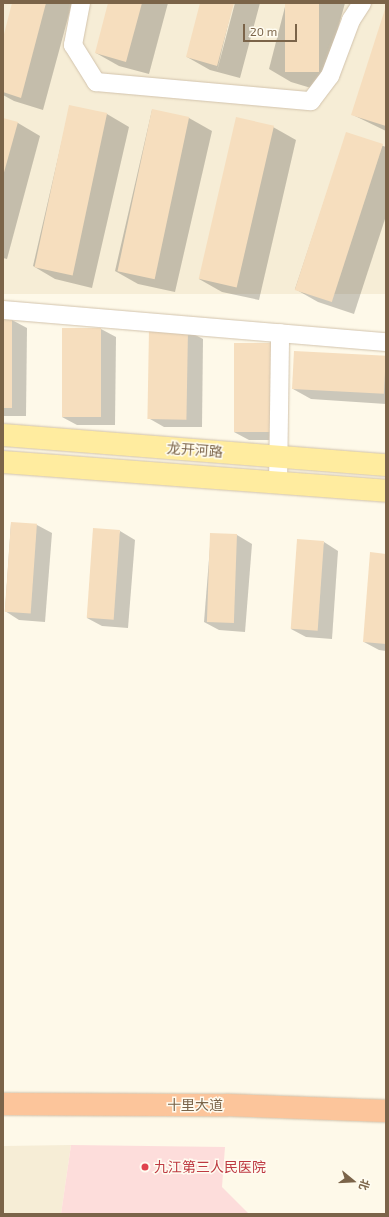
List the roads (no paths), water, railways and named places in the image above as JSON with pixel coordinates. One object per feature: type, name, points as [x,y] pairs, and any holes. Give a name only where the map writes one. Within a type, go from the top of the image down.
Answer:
[{"type":"highway","name":"十里大道","points":[[3,1104],[227,1105],[386,1111]]},
{"type":"main road","name":"龙开河路","points":[[3,435],[386,465]]},
{"type":"main road","name":"龙开河路","points":[[3,462],[386,491]]},
{"type":"street","points":[[81,3],[73,45],[96,82],[311,101],[330,76],[351,20],[362,3]]},
{"type":"street","points":[[3,310],[386,342]]},
{"type":"street","points":[[278,484],[280,333]]},
{"type":"place","name":"九江第三人民医院","points":[[145,1167]]}]
